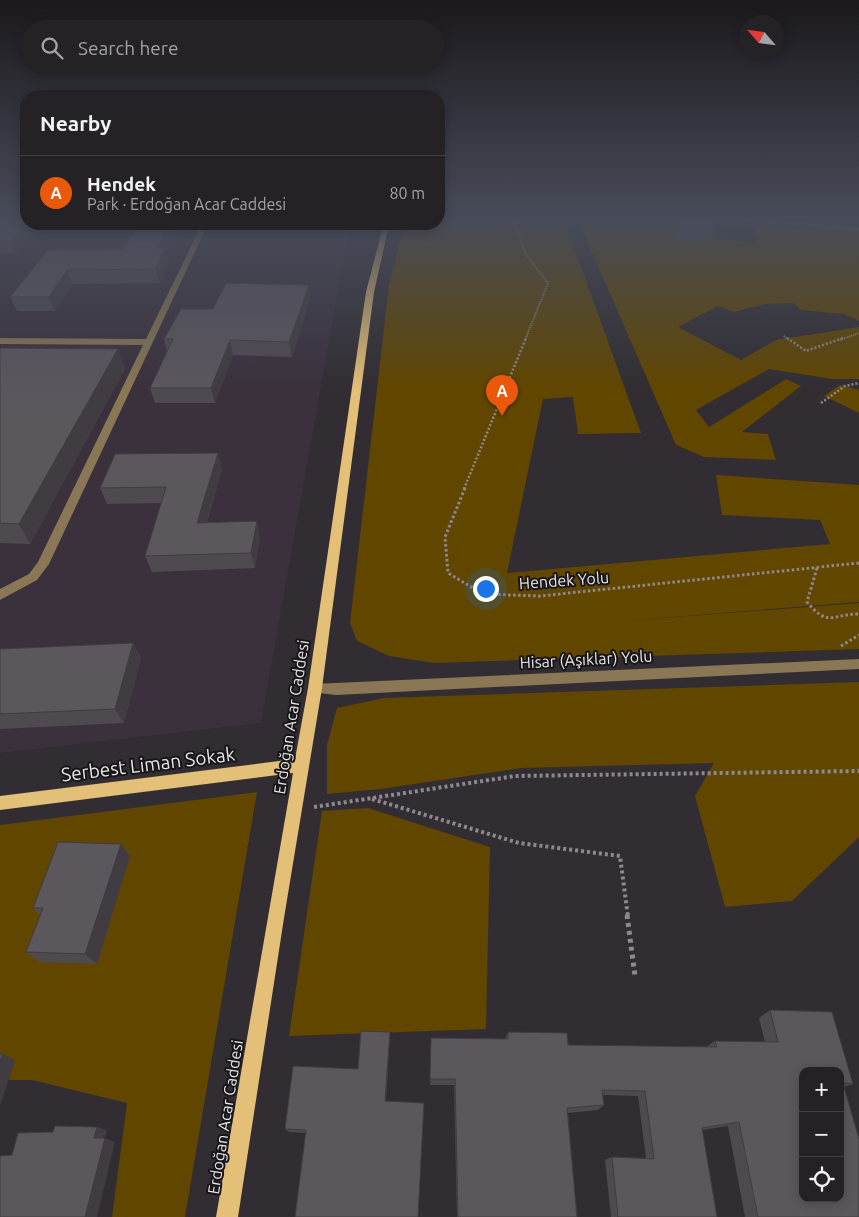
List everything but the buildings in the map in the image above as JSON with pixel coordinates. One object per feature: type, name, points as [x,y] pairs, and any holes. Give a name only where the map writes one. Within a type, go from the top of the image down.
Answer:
[{"type":"main road","name":"Erdoğan Acar Caddesi","points":[[227,1217],[315,688],[374,277]]},
{"type":"main road","name":"Serbest Liman Sokak","points":[[0,804],[301,765]]},
{"type":"street","points":[[0,595],[33,577],[43,564],[180,277]]},
{"type":"street","points":[[0,341],[149,342]]},
{"type":"street","name":"Hisar (Aşıklar) Yolu","points":[[315,688],[336,689],[859,664]]},
{"type":"path","name":"Hendek Yolu","points":[[542,277],[548,284],[445,538],[448,573],[482,594],[540,596],[859,563]]},
{"type":"path","points":[[784,336],[806,351],[859,333]]},
{"type":"path","points":[[821,403],[845,386],[859,383]]},
{"type":"path","points":[[817,568],[807,602],[819,616],[836,619],[845,614],[859,614]]},
{"type":"path","points":[[294,810],[515,776],[859,771]]},
{"type":"path","points":[[369,798],[519,844],[620,856],[636,976]]},
{"type":"shaded area","points":[[0,277],[341,277],[261,723],[0,753]]},
{"type":"shaded area","points":[[391,277],[585,277],[641,433],[578,434],[573,397],[543,399],[507,573],[830,544],[820,520],[722,515],[716,475],[859,485],[859,602],[623,621],[859,603],[859,649],[434,663],[389,656],[357,641],[350,623]]},
{"type":"shaded area","points":[[603,277],[859,277],[859,321],[844,314],[801,310],[793,303],[765,304],[734,312],[718,306],[678,327],[741,360],[776,340],[859,327],[859,379],[832,379],[769,369],[696,410],[709,427],[786,379],[801,386],[742,432],[768,434],[776,460],[704,457],[676,445]]},
{"type":"shaded area","points":[[840,385],[859,390],[859,413],[824,396]]},
{"type":"shaded area","points":[[859,682],[859,837],[792,901],[725,907],[695,796],[714,763],[521,768],[381,789],[327,794],[327,745],[337,708],[384,698]]},
{"type":"shaded area","points":[[257,792],[185,1217],[112,1217],[127,1103],[32,1080],[0,1080],[0,825]]},
{"type":"shaded area","points":[[368,808],[490,847],[486,1029],[289,1036],[322,811]]},
{"type":"place","name":"Hendek","points":[[502,416]]}]
